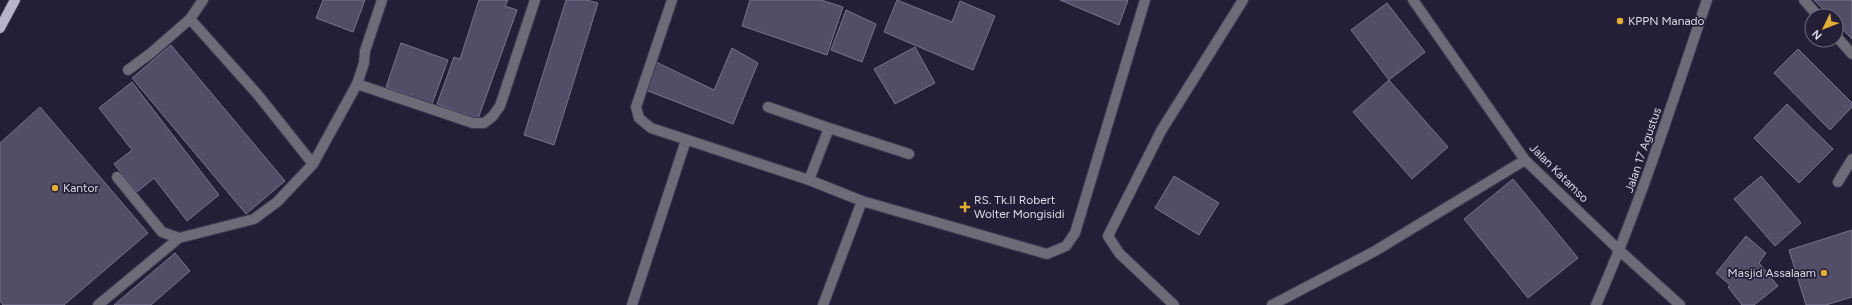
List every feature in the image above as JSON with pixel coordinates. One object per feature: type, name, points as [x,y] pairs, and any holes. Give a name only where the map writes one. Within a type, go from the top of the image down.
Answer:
[{"type":"main road","points":[[0,28],[15,0]]},
{"type":"street","points":[[128,70],[151,53],[190,19],[203,0]]},
{"type":"street","points":[[98,305],[179,238],[254,219],[277,202],[313,164],[357,84],[364,63],[365,51],[382,0]]},
{"type":"street","points":[[357,84],[473,122],[484,123],[492,117],[500,106],[535,0]]},
{"type":"street","points":[[672,0],[636,107],[639,118],[651,128],[809,180],[862,200],[1048,254],[1066,246],[1075,233],[1145,0]]},
{"type":"street","points":[[1174,305],[1119,253],[1108,236],[1161,131],[1243,0]]},
{"type":"street","name":"Jalan Katamso","points":[[1413,0],[1525,160],[1620,251],[1680,305]]},
{"type":"street","name":"Jalan 17 Agustus","points":[[1596,305],[1620,251],[1644,187],[1707,0]]},
{"type":"street","points":[[1804,0],[1811,8]]},
{"type":"street","points":[[190,19],[258,95],[313,164]]},
{"type":"street","points":[[1844,45],[1852,54]]},
{"type":"street","points":[[768,107],[909,154]]},
{"type":"street","points":[[809,180],[829,128]]},
{"type":"street","points":[[632,305],[686,140]]},
{"type":"street","points":[[1838,182],[1852,159]]},
{"type":"street","points":[[1272,305],[1376,251],[1525,160]]},
{"type":"street","points":[[117,177],[162,232],[179,238]]},
{"type":"street","points":[[823,305],[862,200]]},
{"type":"building","points":[[323,0],[365,0],[353,32],[316,18]]},
{"type":"building","points":[[479,0],[508,0],[505,6],[517,10],[478,119],[437,104],[454,57],[460,59]]},
{"type":"building","points":[[566,0],[587,0],[598,3],[554,145],[524,135]]},
{"type":"building","points":[[750,0],[821,0],[843,7],[827,55],[742,26]]},
{"type":"building","points":[[897,0],[952,22],[960,1],[995,16],[973,70],[884,32]]},
{"type":"building","points":[[1060,0],[1128,0],[1119,25]]},
{"type":"building","points":[[1814,0],[1852,0],[1852,39],[1844,31],[1844,8],[1822,8]]},
{"type":"building","points":[[1387,3],[1425,52],[1389,80],[1351,30]]},
{"type":"building","points":[[846,10],[876,24],[862,62],[831,50]]},
{"type":"building","points":[[401,43],[448,60],[432,104],[386,87]]},
{"type":"building","points":[[171,45],[285,181],[246,214],[132,78]]},
{"type":"building","points":[[915,47],[935,83],[895,104],[874,69]]},
{"type":"building","points":[[732,48],[758,63],[733,124],[643,89],[654,61],[714,90]]},
{"type":"building","points":[[1798,49],[1852,103],[1852,107],[1830,130],[1774,73]]},
{"type":"building","points":[[1389,80],[1448,147],[1412,179],[1353,112]]},
{"type":"building","name":"Kantor","points":[[132,82],[219,195],[187,221],[154,178],[137,192],[114,164],[132,150],[99,108]]},
{"type":"building","points":[[1787,104],[1833,149],[1799,183],[1754,138]]},
{"type":"building","name":"Kantor","points":[[40,107],[148,233],[64,305],[3,305],[0,301],[0,143]]},
{"type":"building","points":[[1174,176],[1219,203],[1199,235],[1155,208]]},
{"type":"building","points":[[1761,176],[1801,223],[1775,246],[1734,199]]},
{"type":"building","points":[[1513,179],[1578,258],[1528,298],[1464,219]]},
{"type":"building","name":"Masjid Assalaam","points":[[1852,230],[1852,297],[1826,305],[1806,305],[1789,250]]},
{"type":"building","points":[[1746,236],[1766,253],[1759,263],[1778,286],[1754,305],[1742,305],[1728,287],[1730,285],[1716,273]]},
{"type":"building","points":[[175,253],[190,271],[151,305],[114,305]]},
{"type":"place","name":"KPPN Manado","points":[[1620,21]]},
{"type":"place","name":"Kantor","points":[[55,188]]},
{"type":"place","name":"RS. Tk.II Robert Wolter Mongisidi","points":[[965,207]]},
{"type":"place","name":"Masjid Assalaam","points":[[1824,273]]}]
